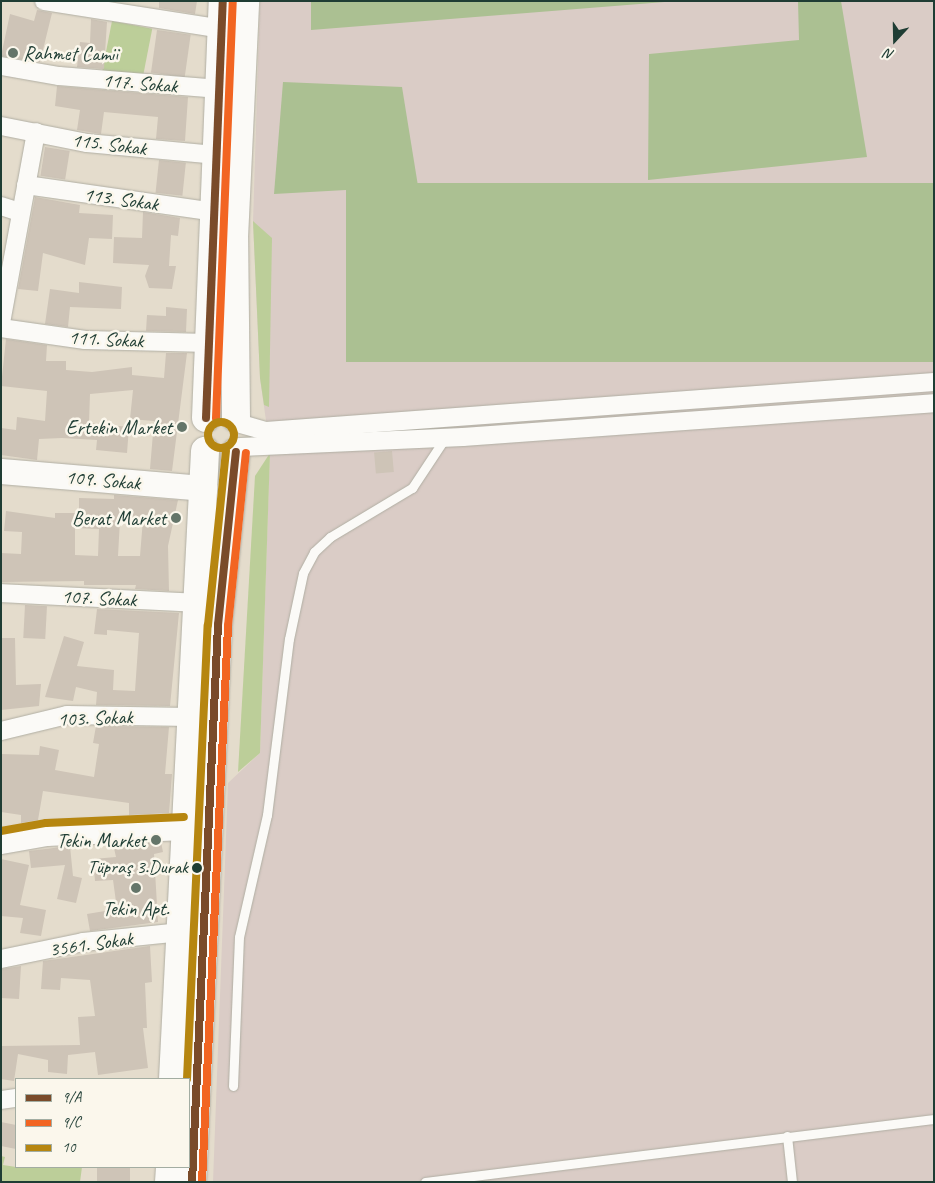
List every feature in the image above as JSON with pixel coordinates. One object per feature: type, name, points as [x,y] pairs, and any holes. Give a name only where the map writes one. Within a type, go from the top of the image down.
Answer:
[{"type":"main road","points":[[173,1078],[189,717],[204,488],[205,451],[199,438],[206,418],[216,212],[223,1]]},
{"type":"main road","points":[[192,1182],[218,625],[239,435],[234,238],[245,1]]},
{"type":"main road","points":[[206,418],[225,412],[239,435]]},
{"type":"main road","points":[[205,451],[224,458],[239,435]]},
{"type":"main road","points":[[169,1182],[170,1168]]},
{"type":"street","points":[[44,1],[73,3],[222,29]]},
{"type":"street","name":"117. Sokak","points":[[1,66],[59,76],[220,89]]},
{"type":"street","name":"115. Sokak","points":[[1,126],[87,144],[217,155]]},
{"type":"street","points":[[1,323],[19,212],[36,132]]},
{"type":"street","name":"113. Sokak","points":[[26,186],[216,212]]},
{"type":"street","points":[[1,206],[19,212]]},
{"type":"street","name":"111. Sokak","points":[[1,328],[85,340],[210,343]]},
{"type":"street","points":[[239,435],[266,431],[934,382]]},
{"type":"street","points":[[239,435],[445,438],[934,403]]},
{"type":"street","name":"109. Sokak","points":[[1,471],[204,488]]},
{"type":"street","name":"107. Sokak","points":[[1,593],[196,603]]},
{"type":"street","name":"103. Sokak","points":[[1,731],[67,715],[189,717]]},
{"type":"street","points":[[1,841],[46,833],[184,827]]},
{"type":"street","name":"3561. Sokak","points":[[1,959],[83,942],[181,932]]},
{"type":"street","points":[[1,1100],[15,1098]]},
{"type":"lane","points":[[233,1086],[239,937],[267,815],[289,639],[303,572],[314,552],[330,537],[412,488],[445,438]]},
{"type":"lane","points":[[425,1182],[934,1119]]},
{"type":"lane","points":[[787,1136],[792,1182]]},
{"type":"shaded area","points":[[260,1],[934,1],[934,1182],[213,1182],[228,783],[260,753],[270,449],[260,378],[253,221]]},
{"type":"green space","points":[[311,1],[677,1],[311,30]]},
{"type":"green space","points":[[798,1],[841,1],[867,157],[648,180],[649,54],[799,40]]},
{"type":"green space","points":[[112,21],[152,29],[142,82],[102,74]]},
{"type":"green space","points":[[283,82],[402,87],[418,186],[274,194]]},
{"type":"green space","points":[[346,183],[934,183],[934,362],[346,362]]},
{"type":"green space","points":[[253,221],[272,238],[269,407],[264,405],[260,378]]},
{"type":"green space","points":[[270,453],[260,753],[238,772],[255,476]]},
{"type":"green space","points":[[1,1156],[5,1157],[3,1165],[15,1168],[82,1168],[80,1182],[1,1182]]},
{"type":"building","points":[[159,1],[197,1],[195,14],[159,8]]},
{"type":"building","points":[[37,10],[52,13],[40,62],[1,56],[10,14],[34,21]]},
{"type":"building","points":[[91,19],[107,22],[104,69],[77,67],[80,42],[90,43]]},
{"type":"building","points":[[157,30],[191,35],[185,77],[151,73]]},
{"type":"building","points":[[57,86],[188,97],[185,141],[156,139],[158,117],[104,112],[101,134],[77,130],[80,110],[55,106]]},
{"type":"building","points":[[45,147],[70,151],[65,180],[40,176]]},
{"type":"building","points":[[159,160],[186,163],[182,196],[156,193]]},
{"type":"building","points":[[35,197],[80,205],[79,213],[113,215],[112,239],[89,238],[85,265],[43,253],[38,291],[18,289]]},
{"type":"building","points":[[143,212],[180,218],[178,236],[171,235],[169,266],[176,266],[172,289],[149,288],[145,276],[149,265],[113,263],[114,237],[142,238]]},
{"type":"building","points":[[79,282],[122,287],[121,309],[70,307],[68,327],[45,324],[50,289],[79,293]]},
{"type":"building","points":[[166,307],[187,309],[186,332],[146,331],[147,315],[166,316]]},
{"type":"building","points":[[6,339],[47,345],[46,361],[66,361],[66,370],[92,372],[132,367],[132,375],[164,378],[166,353],[187,353],[172,471],[150,469],[154,421],[130,419],[133,390],[90,394],[89,423],[129,427],[127,453],[96,450],[97,440],[62,438],[39,439],[37,460],[1,455],[1,428],[16,430],[17,417],[45,421],[47,391],[1,386]]},
{"type":"building","points":[[392,451],[394,472],[376,473],[374,453]]},
{"type":"building","points":[[114,495],[178,500],[168,546],[169,591],[135,589],[136,585],[84,585],[84,581],[1,582],[1,553],[21,554],[22,532],[4,531],[6,511],[55,518],[55,513],[79,513],[79,498],[114,499]],"holes":[[[143,519],[140,556],[118,556],[120,520]],[[75,528],[99,529],[98,556],[75,555]]]},
{"type":"building","points":[[25,605],[47,606],[45,639],[23,638]]},
{"type":"building","points":[[97,609],[179,613],[170,706],[96,705],[97,692],[76,687],[73,701],[45,697],[64,636],[84,642],[77,666],[114,670],[113,690],[135,691],[139,633],[107,630],[107,635],[94,634]]},
{"type":"building","points":[[1,638],[15,638],[16,685],[41,684],[39,706],[1,710]]},
{"type":"building","points":[[96,726],[169,727],[165,774],[172,774],[169,813],[129,815],[129,803],[43,791],[38,820],[21,823],[21,815],[1,812],[1,754],[39,755],[40,746],[59,750],[55,770],[94,777],[99,744],[93,743]]},
{"type":"building","points":[[161,842],[163,852],[154,854],[158,922],[90,931],[87,914],[117,909],[113,880],[95,881],[93,859],[116,857],[113,844]]},
{"type":"building","points":[[70,846],[73,876],[82,878],[76,903],[57,899],[65,865],[31,868],[29,851]]},
{"type":"building","points":[[1,859],[29,865],[20,905],[46,910],[41,936],[20,933],[23,918],[1,916]]},
{"type":"building","points":[[150,946],[152,982],[145,983],[147,1028],[143,1028],[148,1068],[98,1075],[95,1052],[68,1055],[67,1074],[48,1072],[48,1060],[18,1054],[14,1081],[1,1079],[1,1046],[80,1045],[78,1017],[95,1016],[90,980],[61,978],[60,990],[41,989],[43,961]]},
{"type":"building","points":[[21,966],[19,999],[1,998],[1,969]]},
{"type":"building","points":[[1,1122],[15,1125],[15,1149],[1,1146]]},
{"type":"building","points":[[97,1168],[130,1168],[130,1182],[97,1182]]},
{"type":"transit line","name":"9/A","points":[[206,418],[223,1]]},
{"type":"transit line","name":"9/C","points":[[216,418],[233,1]]},
{"type":"transit line","name":"10","points":[[221,422],[230,426],[234,435],[230,444],[221,448],[212,444],[208,435],[212,426],[221,422]]},
{"type":"transit line","name":"10","points":[[187,1078],[208,625],[226,451]]},
{"type":"transit line","name":"9/A","points":[[192,1182],[218,625],[236,452]]},
{"type":"transit line","name":"9/C","points":[[202,1182],[228,626],[246,453]]},
{"type":"transit line","name":"10","points":[[1,831],[46,823],[184,817]]},
{"type":"place","name":"Rahmet Camii","points":[[13,53]]},
{"type":"place","name":"Ertekin Market","points":[[182,427]]},
{"type":"place","name":"Berat Market","points":[[176,518]]},
{"type":"place","name":"Tekin Market","points":[[156,840]]},
{"type":"place","name":"Tüpraş 3.Durak","points":[[197,868]]},
{"type":"place","name":"Tekin Apt.","points":[[136,888]]}]
